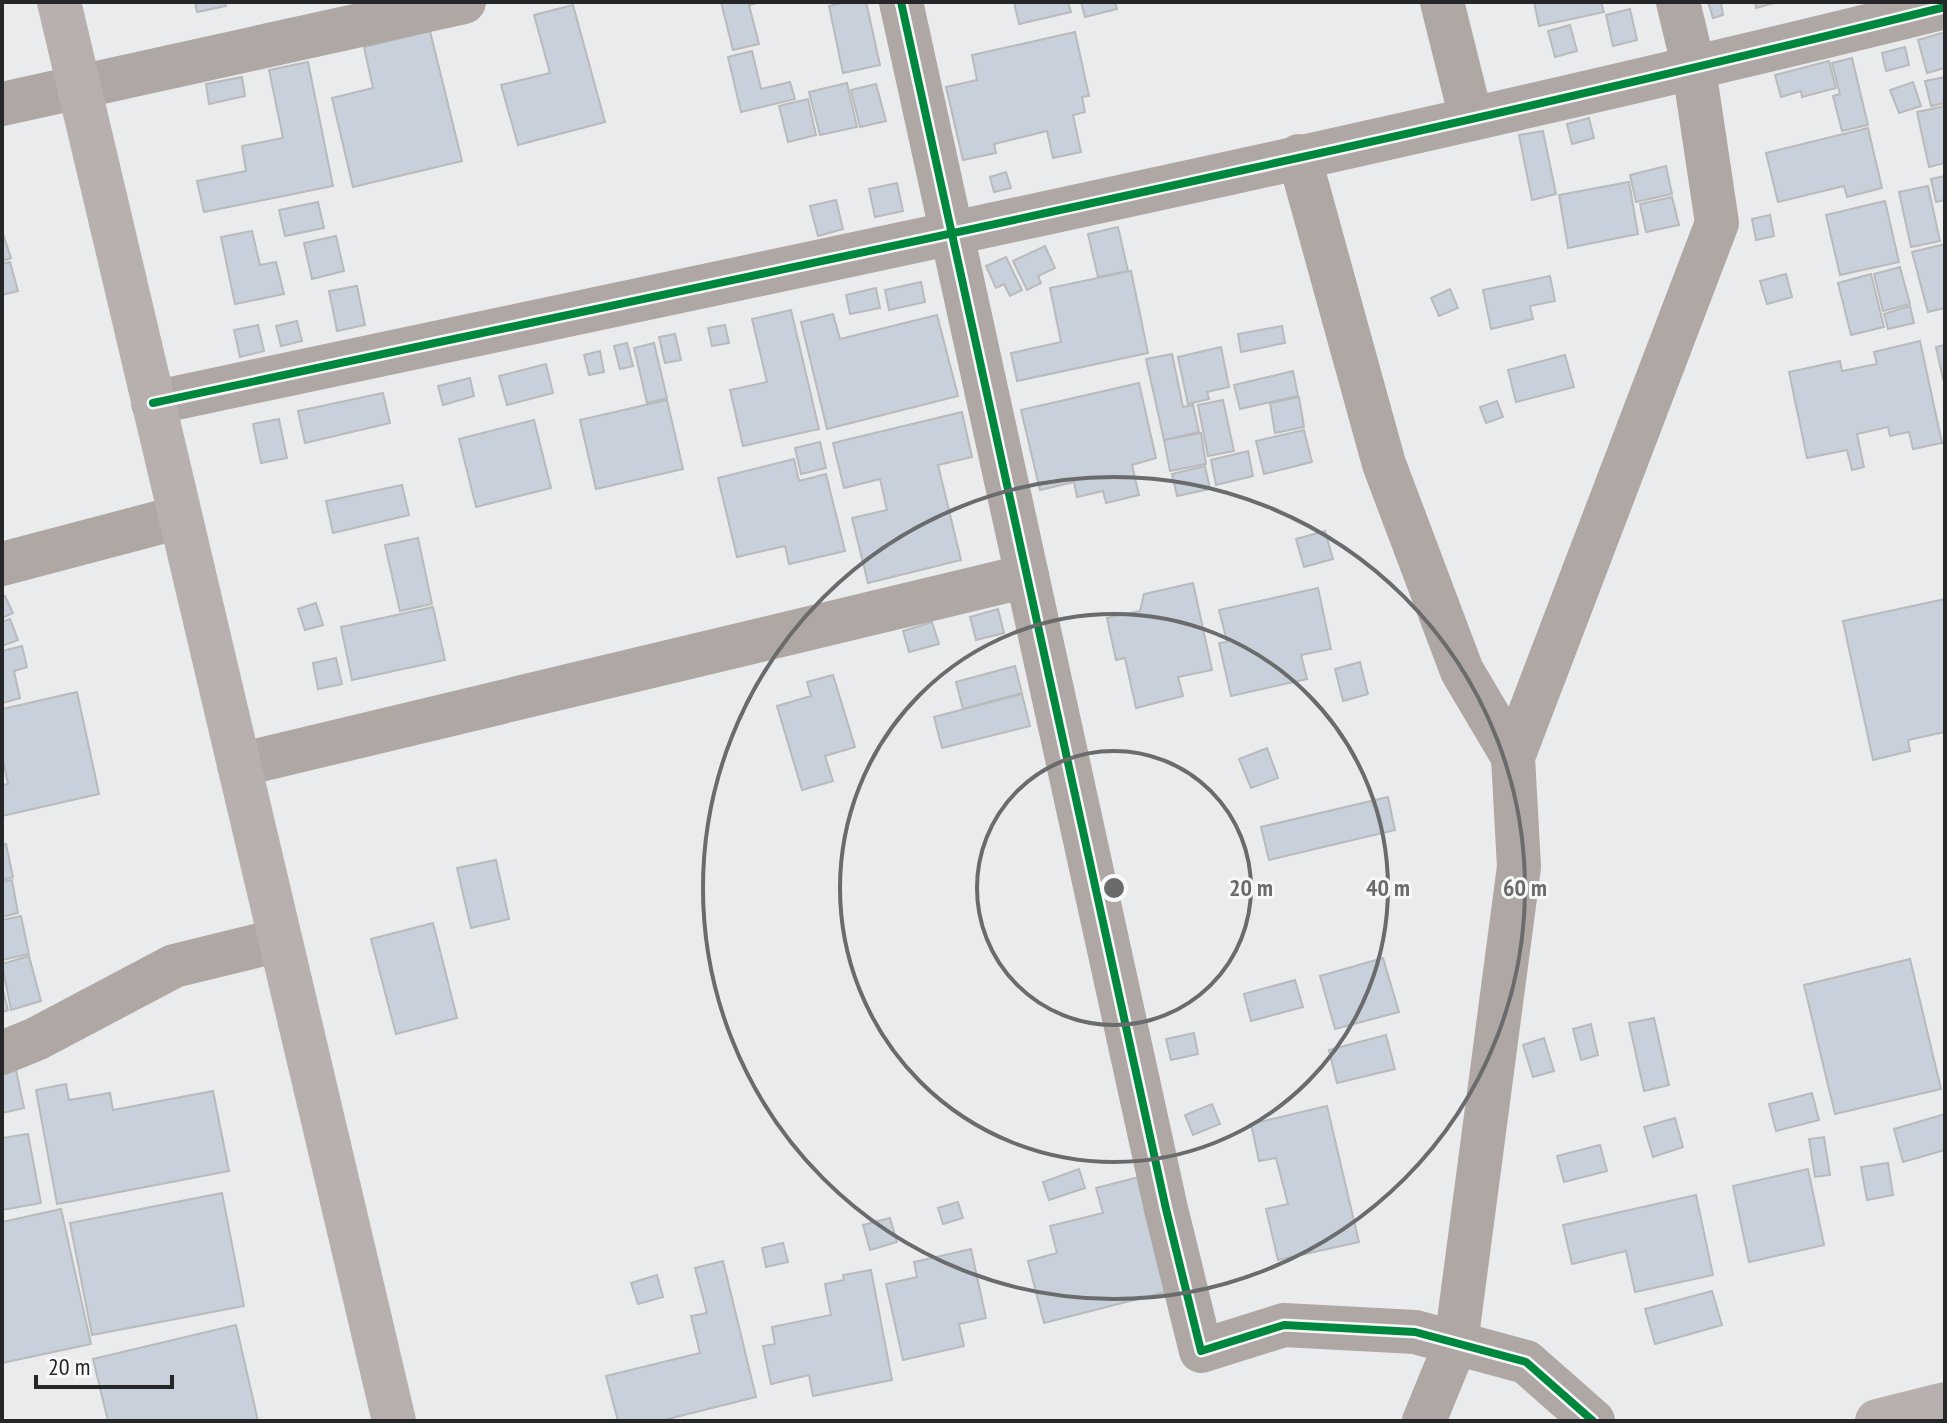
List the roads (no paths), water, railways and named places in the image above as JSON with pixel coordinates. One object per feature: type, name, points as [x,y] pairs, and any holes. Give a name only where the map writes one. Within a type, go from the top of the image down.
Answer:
[{"type":"street","points":[[59,2],[394,1421]]},
{"type":"street","points":[[2,104],[464,2]]},
{"type":"street","points":[[901,2],[1166,1209],[1201,1351],[1284,1325],[1415,1332],[1526,1362],[1593,1421]]},
{"type":"street","points":[[1442,2],[1471,118]]},
{"type":"street","points":[[1424,1421],[1456,1343],[1519,867],[1513,757],[1717,223],[1694,69],[1678,2]]},
{"type":"street","points":[[153,403],[953,233],[1694,69],[1945,7]]},
{"type":"street","points":[[1299,156],[1384,464],[1462,671],[1513,757]]},
{"type":"street","points":[[2,564],[180,517]]},
{"type":"street","points":[[239,765],[1027,576]]},
{"type":"street","points":[[2,1053],[36,1039],[174,966],[280,940]]},
{"type":"street","points":[[1877,1421],[1945,1404]]}]
